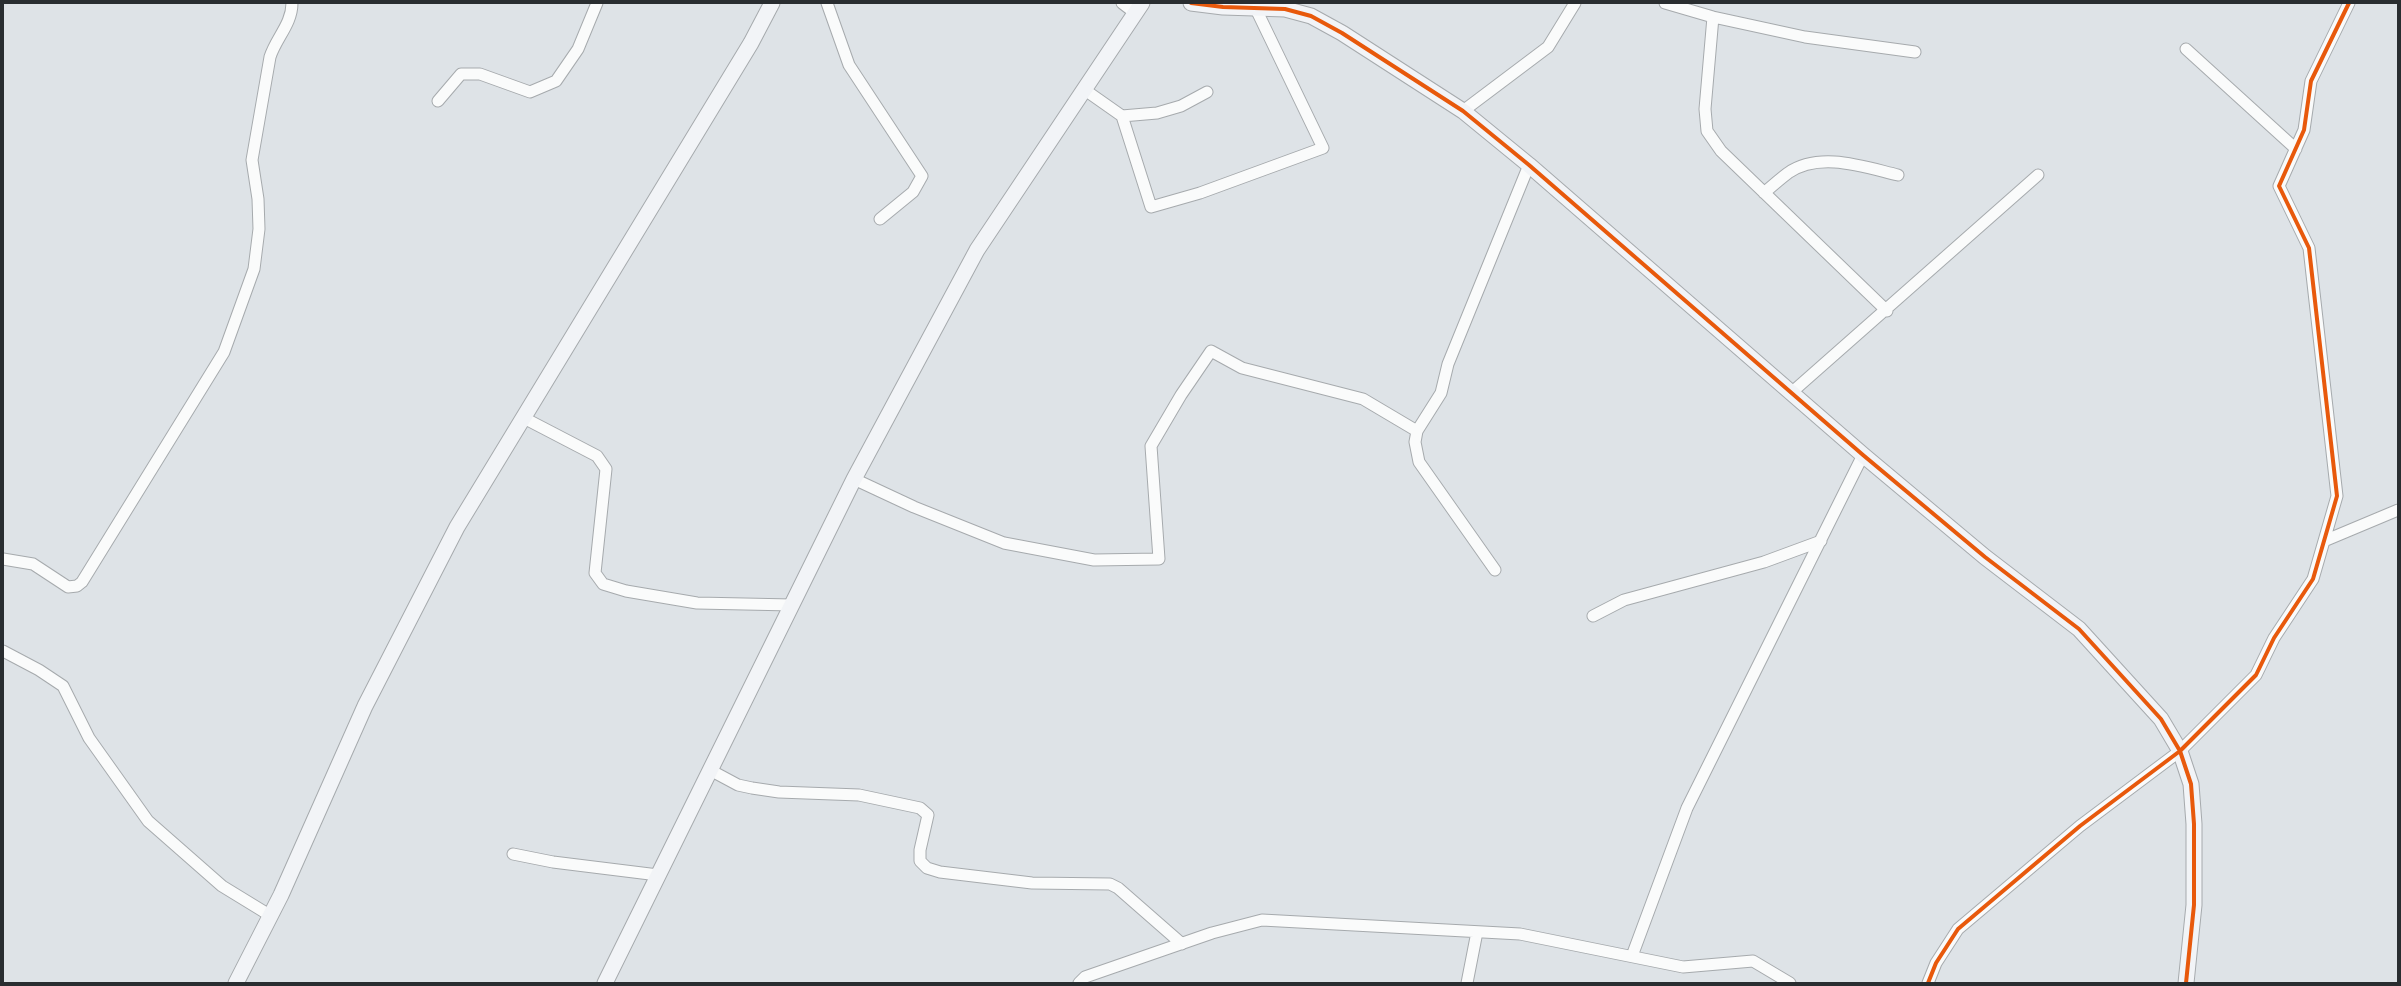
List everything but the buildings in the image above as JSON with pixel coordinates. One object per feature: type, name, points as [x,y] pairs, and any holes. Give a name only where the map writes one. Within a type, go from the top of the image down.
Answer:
[{"type":"street","points":[[3,559],[33,564],[68,587],[82,582],[224,352],[254,269],[259,229],[258,199],[252,160],[270,57],[274,45],[287,26],[292,12],[292,3]]},
{"type":"street","points":[[438,101],[461,74],[480,74],[530,92],[556,81],[578,48],[597,3]]},
{"type":"street","points":[[236,983],[271,916],[365,706],[414,608],[457,527],[522,417],[747,50],[772,3]]},
{"type":"street","points":[[827,3],[849,65],[922,176],[913,192],[880,219]]},
{"type":"street","points":[[605,983],[854,479],[977,250],[1085,90],[1138,8],[1122,3]]},
{"type":"street","points":[[1191,3],[1223,7],[1285,9],[1311,16],[1342,32],[1463,111],[1529,165],[1863,455],[1985,557],[2079,629],[2161,719],[2180,751],[2191,784],[2194,824],[2194,905],[2186,983]]},
{"type":"street","points":[[1463,111],[1548,47],[1575,3]]},
{"type":"street","points":[[1665,3],[1713,17],[1805,37],[1916,52]]},
{"type":"street","points":[[1928,983],[1936,963],[1958,929],[2080,826],[2180,751],[2256,675],[2274,638],[2313,578],[2337,496],[2309,248],[2279,186],[2304,130],[2311,81],[2349,3]]},
{"type":"street","points":[[1085,90],[1122,116],[1152,207],[1200,193],[1323,148],[1255,7]]},
{"type":"street","points":[[1713,17],[1705,108],[1707,131],[1722,151],[1886,311]]},
{"type":"street","points":[[2186,49],[2296,149]]},
{"type":"street","points":[[1122,116],[1157,113],[1181,106],[1207,92]]},
{"type":"street","points":[[1764,193],[1788,172],[1805,165],[1827,161],[1854,164],[1898,175]]},
{"type":"street","points":[[1495,570],[1419,462],[1414,442],[1417,431],[1441,393],[1448,364],[1529,165]]},
{"type":"street","points":[[1791,393],[1886,311],[2038,175]]},
{"type":"street","points":[[854,479],[914,507],[1004,543],[1094,560],[1159,559],[1152,446],[1181,395],[1211,351],[1242,368],[1364,399],[1417,431]]},
{"type":"street","points":[[522,417],[598,456],[606,469],[594,573],[603,584],[626,591],[697,603],[792,605]]},
{"type":"street","points":[[1632,956],[1687,808],[1863,455]]},
{"type":"street","points":[[2324,541],[2398,510]]},
{"type":"street","points":[[1593,616],[1624,600],[1764,562],[1821,541]]},
{"type":"street","points":[[3,651],[39,670],[63,686],[89,738],[148,822],[222,886],[271,916]]},
{"type":"street","points":[[710,770],[738,784],[752,788],[779,792],[875,797],[920,808],[928,815],[920,850],[920,861],[927,868],[940,872],[1032,883],[1110,884],[1118,888],[1182,944]]},
{"type":"street","points":[[513,854],[552,862],[658,875]]},
{"type":"street","points":[[1079,983],[1085,977],[1212,933],[1262,920],[1520,934],[1683,967],[1753,961],[1790,983]]},
{"type":"street","points":[[1467,983],[1477,932]]},
{"type":"cycle path","points":[[1191,3],[1223,7],[1285,9],[1311,16],[1342,33],[1463,111],[1529,165],[1863,455],[1985,557],[2079,629],[2161,719],[2180,751],[2191,784],[2194,824],[2194,905],[2186,983]]},
{"type":"cycle path","points":[[1928,983],[1936,963],[1958,929],[2080,826],[2180,751],[2256,675],[2274,638],[2313,579],[2337,496],[2309,248],[2279,186],[2304,130],[2311,81],[2349,3]]}]
